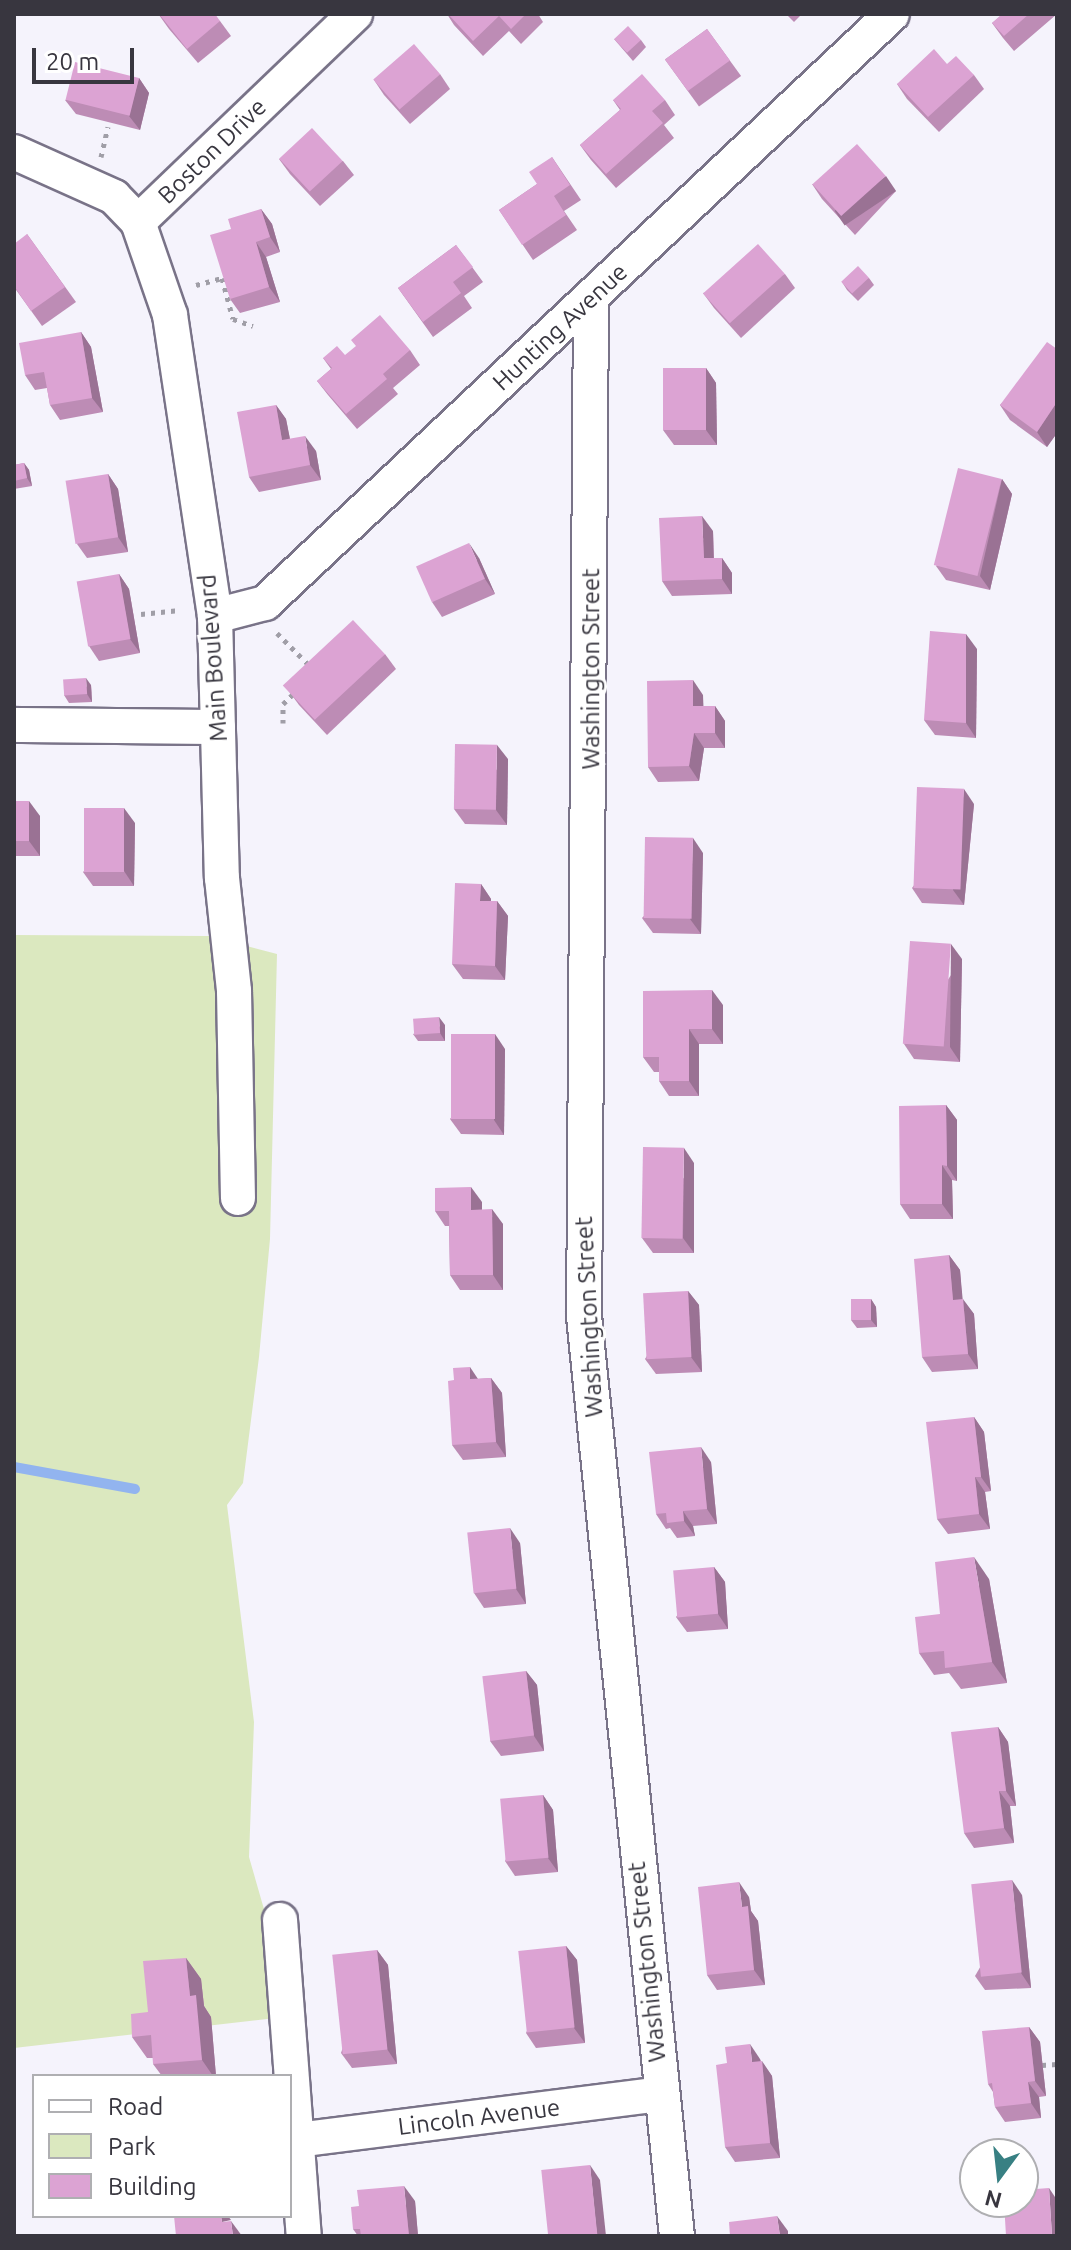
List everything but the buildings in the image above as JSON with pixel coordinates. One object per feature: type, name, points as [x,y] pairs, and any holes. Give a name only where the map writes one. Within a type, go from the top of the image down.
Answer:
[{"type":"street","name":"Boston Drive","points":[[138,222],[355,14]]},
{"type":"street","name":"Hunting Avenue","points":[[215,616],[260,604],[892,14]]},
{"type":"street","points":[[14,152],[94,185],[138,222]]},
{"type":"street","name":"Main Boulevard","points":[[138,222],[170,315],[215,616],[222,878],[234,991],[238,1198]]},
{"type":"street","name":"Washington Street","points":[[591,298],[584,1316],[660,2094],[677,2236]]},
{"type":"street","points":[[14,725],[218,727]]},
{"type":"street","points":[[280,1920],[292,2074]]},
{"type":"street","points":[[292,2075],[304,2236]]},
{"type":"street","name":"Lincoln Avenue","points":[[297,2140],[660,2094]]},
{"type":"path","points":[[197,285],[222,278],[233,319],[253,326]]},
{"type":"path","points":[[260,604],[276,632],[324,680]]},
{"type":"path","points":[[283,723],[283,704],[316,672]]},
{"type":"path","points":[[1042,2065],[1057,2064]]},
{"type":"green space","points":[[14,935],[209,936],[277,954],[270,1239],[243,1483],[227,1505],[254,1722],[249,1857],[270,1930],[284,2017],[14,2048]]},
{"type":"waterway","points":[[14,1467],[135,1489]]}]
